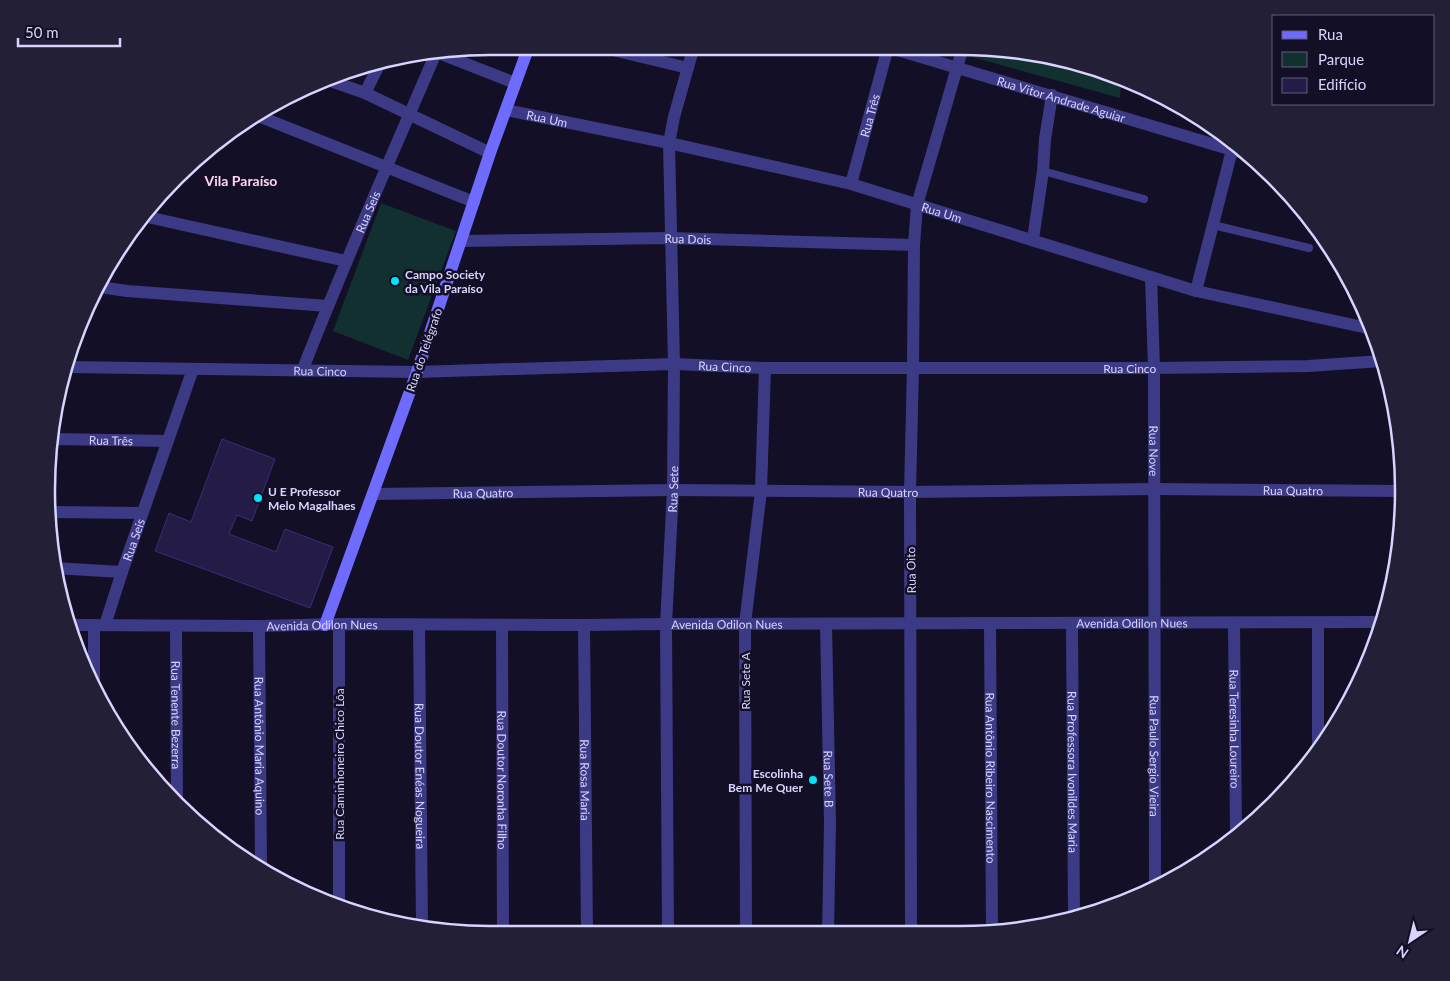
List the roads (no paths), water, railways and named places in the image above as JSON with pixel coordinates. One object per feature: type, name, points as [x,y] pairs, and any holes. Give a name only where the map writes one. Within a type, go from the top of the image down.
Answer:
[{"type":"street","name":"Rua do Telégrafo","points":[[326,625],[417,372],[490,153],[526,55]]},
{"type":"street","points":[[634,55],[688,68]]},
{"type":"street","name":"Rua Sete","points":[[668,926],[666,624],[673,490],[674,364],[668,143],[692,55]]},
{"type":"street","name":"Rua Três","points":[[851,184],[884,55]]},
{"type":"street","name":"Rua Vitor Andrade Aguiar","points":[[914,55],[1230,149]]},
{"type":"street","points":[[917,205],[960,55]]},
{"type":"street","points":[[450,57],[515,83]]},
{"type":"street","name":"Rua Seis","points":[[303,369],[346,261],[433,59]]},
{"type":"street","points":[[365,93],[376,71]]},
{"type":"street","points":[[337,83],[365,93],[490,153]]},
{"type":"street","points":[[1033,239],[1044,171],[1052,95]]},
{"type":"street","name":"Rua Um","points":[[506,110],[668,143],[851,184],[1196,291],[1363,327]]},
{"type":"street","points":[[264,118],[474,202]]},
{"type":"street","points":[[1196,291],[1213,225],[1235,153]]},
{"type":"street","name":"Rua Oito","points":[[911,926],[910,492],[914,245],[917,205]]},
{"type":"street","points":[[151,218],[346,261]]},
{"type":"street","name":"Rua Dois","points":[[462,241],[670,238],[914,245]]},
{"type":"street","name":"Rua Nove","points":[[1150,277],[1154,368],[1154,624]]},
{"type":"street","points":[[105,288],[328,306]]},
{"type":"street","name":"Rua Cinco","points":[[73,368],[303,369],[417,372],[674,364],[765,368],[1154,368],[1308,366],[1375,361]]},
{"type":"street","name":"Rua Sete A","points":[[746,926],[745,624],[761,491],[765,368]]},
{"type":"street","name":"Rua Seis","points":[[95,672],[99,625],[122,572],[193,369]]},
{"type":"street","name":"Rua Três","points":[[58,439],[168,442]]},
{"type":"street","name":"Rua Quatro","points":[[373,494],[673,490],[910,492],[1154,489],[1395,491]]},
{"type":"street","points":[[56,512],[142,513]]},
{"type":"street","points":[[62,568],[122,572]]},
{"type":"street","name":"Avenida Odilon Nues","points":[[77,625],[1374,622]]},
{"type":"street","name":"Rua Antônio Ribeiro Nascimento","points":[[990,623],[992,925]]},
{"type":"street","name":"Rua Teresinha Loureiro","points":[[1234,623],[1236,827]]},
{"type":"street","points":[[1318,623],[1318,738]]},
{"type":"street","name":"Rua Caminhoneiro Chico Lôa","points":[[339,624],[339,899]]},
{"type":"street","name":"Rua Sete B","points":[[826,624],[830,822],[828,926]]},
{"type":"street","name":"Rua Professora Ivonildes Maria","points":[[1072,624],[1074,910]]},
{"type":"street","name":"Rua Paulo Sergio Vieira","points":[[1154,624],[1155,879]]},
{"type":"street","name":"Rua Doutor Enéas Nogueira","points":[[418,625],[422,920]]},
{"type":"street","name":"Rua Doutor Noronha Filho","points":[[502,625],[503,926]]},
{"type":"street","name":"Rua Rosa Maria","points":[[584,625],[587,926]]},
{"type":"street","name":"Rua Tenente Bezerra","points":[[176,626],[177,792]]},
{"type":"street","name":"Rua Antônio Maria Aquino","points":[[260,626],[261,860]]},
{"type":"lane","points":[[1044,171],[1144,199]]},
{"type":"lane","points":[[1213,225],[1309,248]]},
{"type":"place","name":"Campo Society da Vila Paraíso","points":[[395,281]]},
{"type":"place","name":"U E Professor Melo Magalhaes","points":[[258,498]]},
{"type":"place","name":"Escolinha Bem Me Quer","points":[[813,780]]},
{"type":"district","name":"Vila Paraíso","points":[[241,180]]}]
